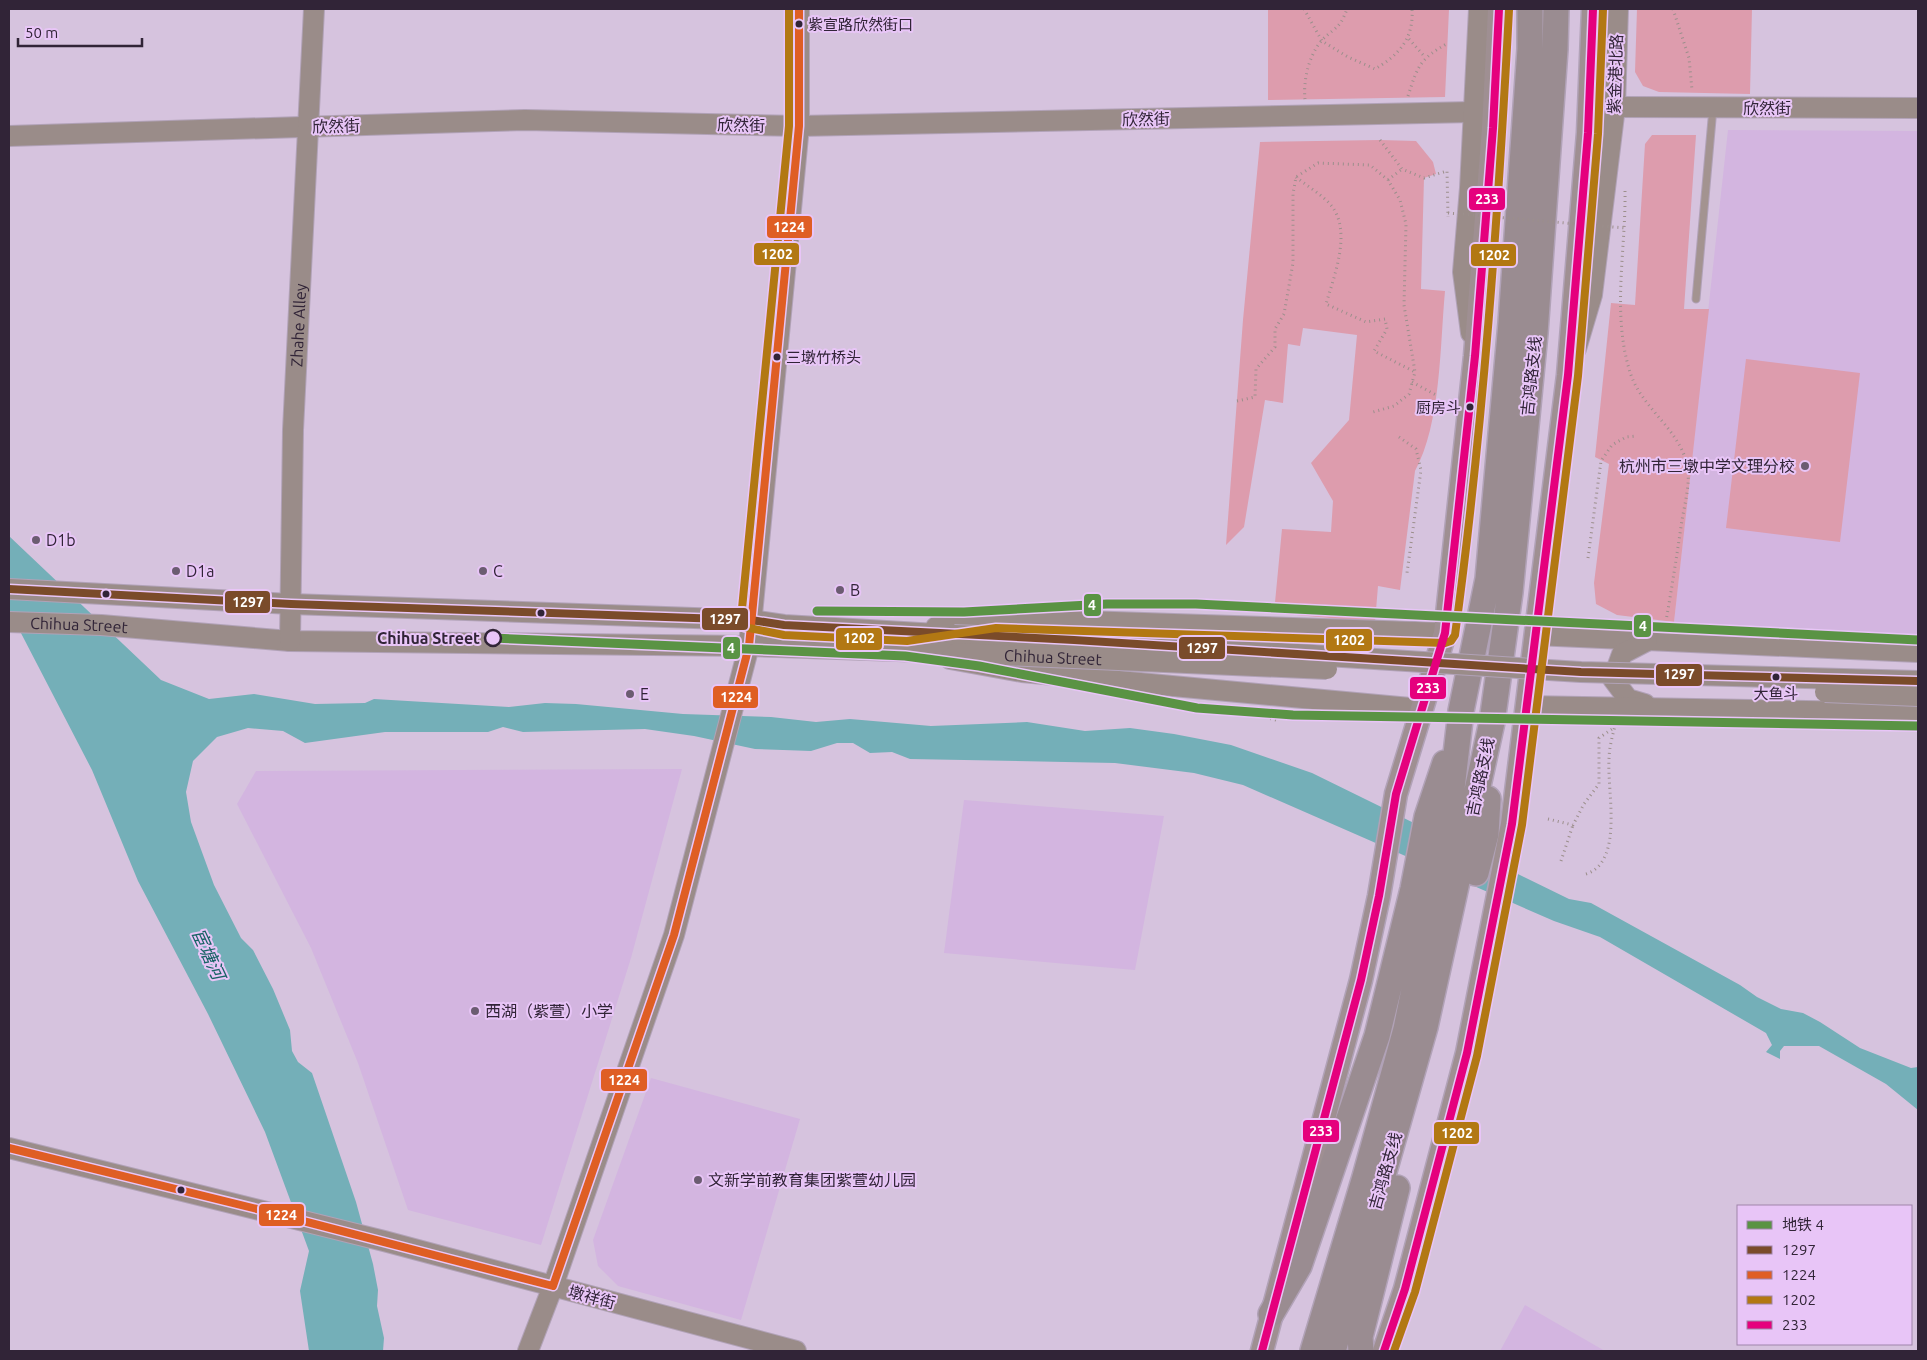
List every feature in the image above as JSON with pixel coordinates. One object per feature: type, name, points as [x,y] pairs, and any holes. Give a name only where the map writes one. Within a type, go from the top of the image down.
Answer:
[{"type":"highway","name":"吉鸿路支线","points":[[1467,830],[1462,711],[1488,579],[1511,323],[1530,49],[1530,9]]},
{"type":"highway","name":"吉鸿路支线","points":[[1313,1351],[1350,1257],[1426,1027],[1441,902],[1467,830],[1492,722],[1510,592],[1535,333],[1555,49],[1556,9]]},
{"type":"highway","points":[[1272,1314],[1300,1266],[1377,1036],[1441,902],[1467,830]]},
{"type":"highway","points":[[1361,1351],[1360,1337],[1441,902]]},
{"type":"highway","name":"吉鸿路支线","points":[[1333,1351],[1350,1257]]},
{"type":"main road","name":"Zhahe Alley","points":[[290,641],[293,430],[314,9]]},
{"type":"main road","points":[[528,1351],[553,1286],[674,935],[749,646],[799,126],[799,9]]},
{"type":"main road","points":[[1474,356],[1462,272],[1470,188],[1479,9]]},
{"type":"main road","points":[[1262,1351],[1361,980],[1396,794],[1446,633],[1474,356],[1493,128],[1498,9]]},
{"type":"main road","name":"紫金港北路","points":[[1384,1351],[1405,1289],[1467,1054],[1494,915],[1467,830],[1526,706],[1568,375],[1588,133],[1593,9]]},
{"type":"main road","name":"紫金港北路","points":[[1568,375],[1592,295],[1615,107],[1618,9]]},
{"type":"main road","name":"欣然街","points":[[1615,107],[1918,108]]},
{"type":"main road","name":"欣然街","points":[[9,136],[525,120],[799,126],[1473,112]]},
{"type":"main road","name":"Chihua Street","points":[[9,589],[94,592],[291,604],[751,620],[784,624],[907,631],[956,644],[1918,696]]},
{"type":"main road","points":[[907,631],[995,618],[1446,633]]},
{"type":"main road","name":"Chihua Street","points":[[9,622],[101,625],[290,641],[749,646],[909,651],[956,644],[1074,640],[1581,672],[1918,681]]},
{"type":"main road","points":[[1535,635],[1918,652]]},
{"type":"main road","points":[[1650,640],[1622,654],[1613,679],[1628,699],[1654,707]]},
{"type":"main road","points":[[909,651],[1022,672],[1421,709]]},
{"type":"main road","points":[[1526,706],[1918,713]]},
{"type":"main road","name":"墩祥街","points":[[9,1148],[257,1209],[796,1351]]},
{"type":"lane","points":[[1696,299],[1713,108]]},
{"type":"path","points":[[1304,9],[1322,41],[1348,57],[1375,69],[1392,59],[1409,39],[1413,22],[1412,9]]},
{"type":"path","points":[[1305,99],[1304,84],[1310,62],[1322,41],[1342,24],[1347,9]]},
{"type":"path","points":[[1673,9],[1689,58],[1692,93]]},
{"type":"path","points":[[1409,39],[1425,57]]},
{"type":"path","points":[[1407,98],[1414,75],[1425,57],[1448,43]]},
{"type":"path","points":[[1380,140],[1402,169],[1424,178],[1447,171],[1448,223]]},
{"type":"path","points":[[1237,401],[1255,398],[1256,368],[1276,347],[1276,329],[1284,314],[1292,263],[1293,194],[1296,178],[1318,163],[1370,165],[1388,180],[1400,200],[1406,224],[1404,305],[1415,372],[1409,394],[1394,406],[1373,412]]},
{"type":"path","points":[[1388,180],[1402,169]]},
{"type":"path","points":[[1296,178],[1331,205],[1340,222],[1341,254],[1326,304],[1366,322],[1385,319],[1387,329],[1374,351],[1415,372]]},
{"type":"path","points":[[1625,191],[1625,228],[1619,288],[1625,350],[1631,375],[1643,398],[1675,437],[1688,464],[1686,497],[1666,621]]},
{"type":"path","points":[[1448,213],[1625,228]]},
{"type":"path","points":[[1412,382],[1436,395]]},
{"type":"path","points":[[1588,558],[1601,461],[1612,445],[1626,437],[1637,436]]},
{"type":"path","points":[[1399,437],[1416,450],[1421,470],[1407,573]]},
{"type":"path","points":[[1561,861],[1573,825],[1584,804],[1599,784],[1599,738],[1615,726],[1609,760],[1611,837],[1606,856],[1596,871],[1586,874]]},
{"type":"path","points":[[1548,819],[1573,825]]},
{"type":"shaded area","points":[[1268,9],[1449,9],[1445,97],[1268,100]]},
{"type":"shaded area","points":[[1637,9],[1752,9],[1750,94],[1659,92],[1643,86],[1635,72]]},
{"type":"shaded area","name":"杭州市三墩中学文理分校","points":[[1728,130],[1918,131],[1918,638],[1817,629],[1674,622]]},
{"type":"shaded area","points":[[1652,135],[1696,135],[1684,309],[1709,309],[1674,622],[1617,615],[1596,604],[1594,583],[1609,464],[1595,457],[1611,303],[1635,305],[1645,144]]},
{"type":"shaded area","points":[[1416,141],[1433,162],[1436,174],[1424,178],[1421,289],[1445,291],[1435,408],[1424,452],[1415,471],[1400,590],[1378,586],[1375,622],[1274,613],[1282,529],[1331,532],[1333,501],[1311,463],[1349,420],[1357,335],[1303,328],[1300,346],[1288,344],[1283,403],[1265,400],[1244,527],[1226,545],[1243,320],[1260,142]]},
{"type":"shaded area","points":[[1746,359],[1860,373],[1840,542],[1726,528]]},
{"type":"shaded area","name":"西湖（紫萱）小学","points":[[682,769],[631,958],[541,1245],[408,1210],[358,1063],[311,948],[237,804],[256,771]]},
{"type":"shaded area","points":[[964,800],[1164,816],[1135,970],[944,953]]},
{"type":"shaded area","name":"文新学前教育集团紫萱幼儿园","points":[[651,1078],[800,1119],[741,1320],[618,1286],[598,1266],[593,1240]]},
{"type":"shaded area","points":[[1525,1305],[1605,1351],[1500,1351]]},
{"type":"water","name":"宦塘河","points":[[9,536],[161,680],[209,699],[254,694],[315,704],[365,703],[374,699],[509,707],[545,703],[576,704],[683,714],[771,717],[816,722],[850,719],[931,726],[1027,722],[1085,731],[1130,728],[1231,745],[1312,773],[1569,899],[1591,903],[1740,985],[1757,997],[1781,1009],[1803,1013],[1860,1048],[1911,1068],[1918,1067],[1918,1110],[1886,1084],[1819,1046],[1784,1046],[1780,1051],[1780,1059],[1766,1052],[1772,1045],[1766,1033],[1600,937],[1554,921],[1243,785],[1194,773],[1115,763],[910,759],[892,752],[870,753],[853,743],[837,743],[811,751],[755,749],[694,736],[645,729],[523,732],[503,727],[488,732],[385,732],[305,743],[283,731],[248,728],[217,737],[193,761],[186,792],[191,822],[214,885],[241,938],[253,950],[273,989],[290,1030],[292,1051],[298,1062],[312,1073],[356,1202],[373,1264],[378,1290],[377,1306],[384,1338],[383,1351],[309,1351],[300,1291],[309,1251],[265,1132],[208,1014],[138,881],[92,770],[9,610]]},
{"type":"metro line","name":"4","points":[[817,611],[964,612],[1107,604],[1196,604],[1918,640]]},
{"type":"metro line","name":"4","points":[[493,638],[905,656],[979,666],[1197,708],[1293,715],[1918,726]]},
{"type":"transit line","name":"1202","points":[[789,9],[789,126],[741,619],[744,627],[784,635],[907,641],[996,628],[1445,643],[1451,641],[1455,635],[1474,479],[1500,166],[1509,10]]},
{"type":"transit line","name":"1224","points":[[553,1286],[674,935],[749,646],[799,126],[799,9]]},
{"type":"transit line","name":"233","points":[[1262,1351],[1361,980],[1379,896],[1396,794],[1445,633],[1475,356],[1493,128],[1499,9]]},
{"type":"transit line","name":"233","points":[[1384,1351],[1405,1289],[1467,1053],[1512,824],[1568,375],[1588,133],[1593,9]]},
{"type":"transit line","name":"1202","points":[[1394,1351],[1415,1292],[1477,1056],[1522,825],[1578,376],[1598,134],[1603,9]]},
{"type":"transit line","name":"1297","points":[[9,589],[291,604],[751,620],[784,625],[1074,640],[1581,672],[1918,681]]},
{"type":"transit line","name":"1224","points":[[9,1148],[257,1209],[553,1286]]},
{"type":"place","name":"紫宣路欣然街口","points":[[799,24]]},
{"type":"place","name":"三墩竹桥头","points":[[777,357]]},
{"type":"place","name":"厨房斗","points":[[1470,407]]},
{"type":"place","name":"杭州市三墩中学文理分校","points":[[1805,466]]},
{"type":"place","name":"D1b","points":[[36,540]]},
{"type":"place","name":"D1a","points":[[176,571]]},
{"type":"place","name":"C","points":[[483,571]]},
{"type":"place","name":"B","points":[[840,590]]},
{"type":"place","name":"Chihua Street","points":[[493,638]]},
{"type":"place","name":"大鱼斗","points":[[1776,677]]},
{"type":"place","name":"E","points":[[630,694]]},
{"type":"place","name":"西湖（紫萱）小学","points":[[475,1011]]},
{"type":"place","name":"文新学前教育集团紫萱幼儿园","points":[[698,1180]]}]
